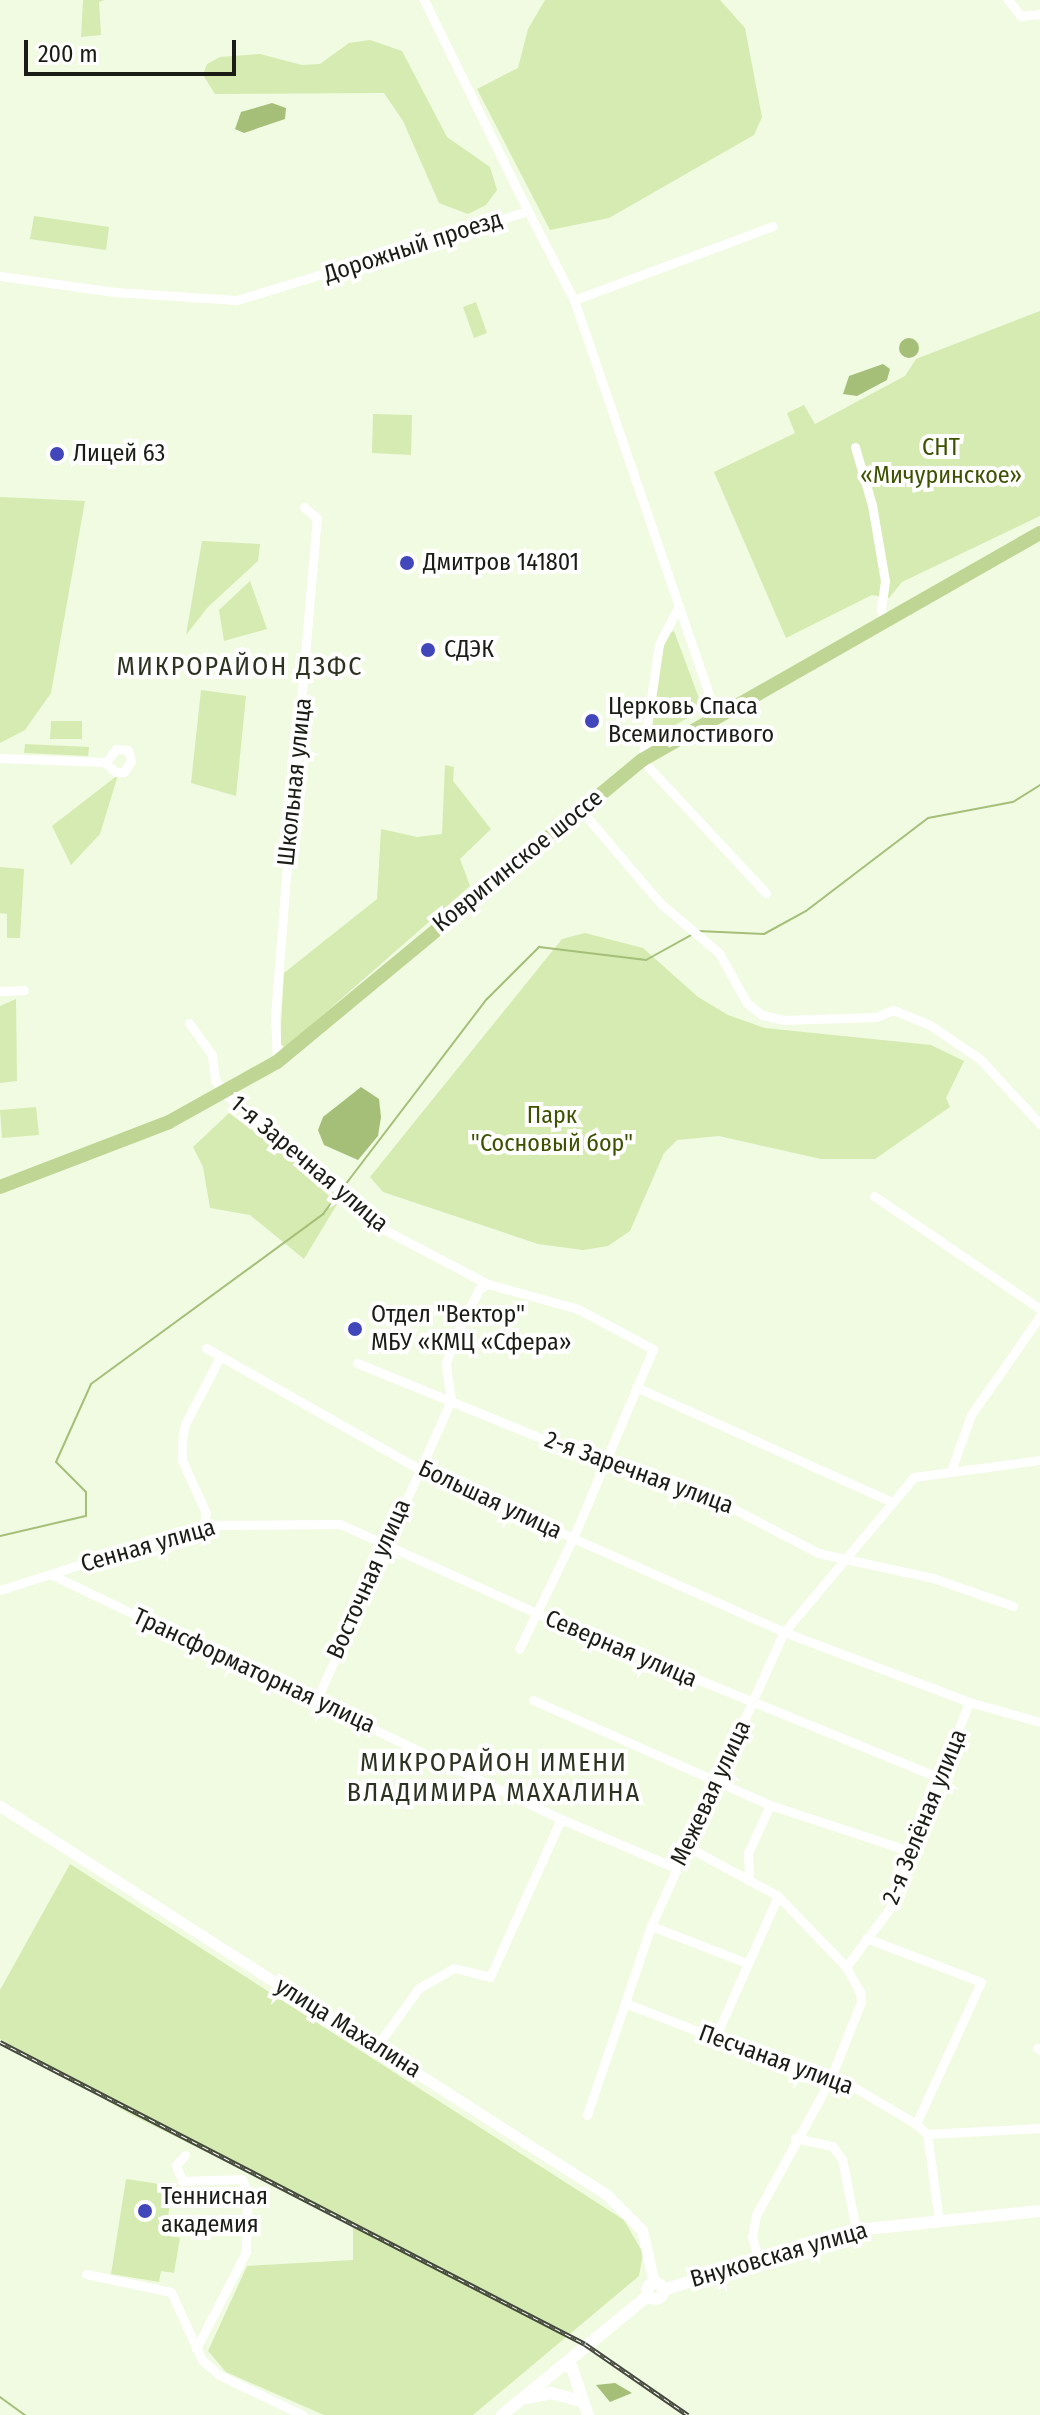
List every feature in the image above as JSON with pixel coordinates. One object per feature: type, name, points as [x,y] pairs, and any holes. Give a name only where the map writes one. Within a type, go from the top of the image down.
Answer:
[{"type":"main road","name":"Ковригинское шоссе","points":[[0,1187],[169,1122],[225,1094],[277,1062],[642,760],[1040,533]]},
{"type":"main road","name":"Внуковская улица","points":[[568,2373],[648,2296],[657,2299],[658,2287],[856,2230],[1040,2211]]},
{"type":"main road","points":[[502,2415],[546,2381],[568,2373],[588,2415]]},
{"type":"main road","points":[[521,2400],[551,2393],[580,2401]]},
{"type":"street","points":[[424,0],[528,211]]},
{"type":"street","points":[[1008,0],[1021,16],[1040,14]]},
{"type":"street","name":"Дорожный проезд","points":[[0,276],[115,292],[237,300],[528,211],[574,300],[717,717]]},
{"type":"street","points":[[574,300],[773,226]]},
{"type":"street","points":[[855,447],[872,505],[885,581],[881,610],[887,622]]},
{"type":"street","name":"Школьная улица","points":[[277,1062],[277,985],[317,531],[317,518],[304,507]]},
{"type":"street","points":[[679,606],[659,644],[642,760],[766,893]]},
{"type":"street","points":[[0,758],[105,763]]},
{"type":"street","points":[[580,809],[660,903],[719,953],[747,1003],[762,1015],[784,1020],[876,1017],[893,1010],[930,1025],[980,1059],[1040,1124]]},
{"type":"street","points":[[0,991],[24,990]]},
{"type":"street","name":"1-я Заречная улица","points":[[189,1023],[212,1055],[215,1080],[225,1094],[385,1230],[488,1284],[578,1309],[653,1349],[636,1387]]},
{"type":"street","points":[[874,1196],[1040,1309]]},
{"type":"street","points":[[451,1400],[446,1363],[479,1289],[488,1284]]},
{"type":"street","points":[[952,1468],[971,1415],[1040,1316]]},
{"type":"street","name":"Большая улица","points":[[206,1348],[219,1359],[419,1469],[784,1632]]},
{"type":"street","points":[[204,1525],[206,1513],[182,1460],[182,1441],[185,1424],[219,1359]]},
{"type":"street","name":"2-я Заречная улица","points":[[357,1363],[604,1464],[678,1492],[711,1497],[791,1541],[843,1561],[933,1578],[1013,1606]]},
{"type":"street","points":[[519,1649],[573,1538],[636,1387],[892,1502],[914,1477],[952,1468],[1040,1460]]},
{"type":"street","name":"Восточная улица","points":[[316,1701],[383,1543],[451,1400]]},
{"type":"street","name":"Межевая улица","points":[[587,2115],[651,1926],[784,1632],[892,1502]]},
{"type":"street","name":"Сенная улица","points":[[0,1590],[204,1525],[300,1522]]},
{"type":"street","name":"Северная улица","points":[[300,1522],[340,1524],[538,1614],[752,1704],[942,1779]]},
{"type":"street","name":"Трансформаторная улица","points":[[50,1574],[561,1819],[676,1868]]},
{"type":"street","name":"2-я Зелёная улица","points":[[784,1632],[969,1702],[1040,1721]]},
{"type":"street","points":[[533,1700],[770,1805],[909,1851]]},
{"type":"street","name":"2-я Зелёная улица","points":[[846,1967],[890,1908],[909,1851],[942,1779],[969,1702]]},
{"type":"street","points":[[749,1878],[748,1853],[770,1805]]},
{"type":"street","name":"улица Махалина","points":[[0,1806],[376,2047],[507,2127],[614,2201],[642,2230],[658,2287]]},
{"type":"street","points":[[376,2047],[419,1988],[454,1968],[490,1977],[561,1819]]},
{"type":"street","points":[[686,1846],[778,1896],[846,1967],[861,2002],[830,2080],[795,2138],[756,2215],[752,2237],[758,2257]]},
{"type":"street","points":[[715,2038],[778,1896]]},
{"type":"street","points":[[651,1926],[747,1963]]},
{"type":"street","points":[[866,1938],[981,1982],[916,2124]]},
{"type":"street","name":"Песчаная улица","points":[[625,2003],[856,2087],[927,2134]]},
{"type":"street","points":[[939,2220],[927,2134],[1040,2128]]},
{"type":"street","points":[[795,2138],[832,2146],[842,2159],[856,2230]]},
{"type":"street","points":[[185,2155],[176,2165],[182,2181],[242,2179],[247,2194],[246,2252],[196,2349]]},
{"type":"street","points":[[86,2274],[171,2292],[196,2349],[219,2375],[303,2415]]},
{"type":"green space","points":[[83,0],[104,0],[99,2],[101,35],[81,37]]},
{"type":"green space","points":[[545,0],[720,0],[745,28],[762,117],[754,135],[609,218],[550,230],[477,89],[518,68],[528,29]]},
{"type":"green space","points":[[370,40],[402,51],[447,137],[490,167],[497,190],[486,205],[468,214],[439,203],[403,121],[384,93],[215,94],[203,75],[207,64],[220,57],[260,54],[302,65],[320,64],[349,43]]},
{"type":"green space","points":[[34,216],[109,227],[106,250],[30,239]]},
{"type":"green space","points":[[476,302],[487,333],[474,338],[463,307]]},
{"type":"green space","name":"СНТ «Мичуринское»","points":[[1040,311],[1040,516],[902,582],[889,598],[872,595],[786,638],[714,472],[795,433],[787,413],[804,405],[815,424],[905,376],[916,359]]},
{"type":"green space","points":[[373,414],[412,415],[411,455],[372,453]]},
{"type":"green space","points":[[0,497],[85,501],[51,693],[25,730],[0,743]]},
{"type":"green space","points":[[202,541],[260,544],[258,561],[208,607],[186,635]]},
{"type":"green space","points":[[250,581],[267,629],[224,641],[219,610]]},
{"type":"green space","points":[[674,631],[703,709],[648,741],[665,636]]},
{"type":"green space","points":[[201,690],[246,696],[236,796],[191,783]]},
{"type":"green space","points":[[51,721],[82,721],[82,739],[50,739]]},
{"type":"green space","points":[[25,744],[89,747],[88,756],[24,753]]},
{"type":"green space","points":[[445,765],[454,767],[453,781],[491,829],[460,859],[470,886],[285,1048],[280,1043],[284,973],[377,899],[381,829],[417,837],[442,834]]},
{"type":"green space","points":[[118,775],[100,834],[71,865],[52,826]]},
{"type":"green space","points":[[0,867],[24,869],[20,938],[7,938],[7,914],[0,913]]},
{"type":"green space","name":"Парк \"Сосновый бор\"","points":[[585,933],[643,948],[698,997],[728,1015],[765,1028],[931,1045],[964,1061],[946,1098],[950,1107],[875,1159],[821,1159],[719,1136],[677,1140],[664,1153],[630,1231],[608,1246],[583,1250],[538,1244],[383,1192],[370,1177],[562,939]]},
{"type":"green space","points":[[16,999],[17,1081],[0,1083],[0,1006]]},
{"type":"green space","points":[[36,1107],[39,1135],[2,1138],[0,1110]]},
{"type":"green space","points":[[229,1113],[342,1196],[304,1259],[250,1215],[210,1208],[203,1167],[193,1147]]},
{"type":"green space","points":[[70,1864],[624,2220],[643,2253],[639,2276],[473,2415],[324,2415],[226,2372],[208,2351],[247,2266],[353,2260],[353,2225],[130,2114],[0,2039],[0,1990]]},
{"type":"green space","name":"Теннисная академия","points":[[126,2179],[173,2186],[165,2235],[180,2238],[174,2273],[161,2271],[159,2282],[111,2274]]},
{"type":"shaded area","points":[[272,103],[286,108],[285,119],[244,133],[235,129],[241,112]]},
{"type":"shaded area","points":[[909,338],[916,341],[919,348],[916,355],[909,358],[902,355],[899,348],[902,341]]},
{"type":"shaded area","points":[[883,364],[890,369],[887,380],[857,396],[843,394],[849,376]]},
{"type":"shaded area","points":[[361,1087],[379,1099],[381,1117],[378,1136],[358,1160],[324,1145],[318,1130],[323,1117]]},
{"type":"shaded area","points":[[615,2383],[632,2393],[610,2402],[596,2385]]},
{"type":"waterway","points":[[698,931],[764,934],[806,911],[928,818],[1013,802],[1040,785]]},
{"type":"waterway","points":[[342,1189],[487,999],[539,947],[646,960],[693,934]]},
{"type":"waterway","points":[[0,1536],[86,1516],[86,1492],[56,1462],[91,1384],[323,1214],[338,1194]]},
{"type":"waterway","points":[[0,2397],[25,2415]]},
{"type":"railway","points":[[0,2042],[585,2344],[688,2415]]},
{"type":"place","name":"Лицей 63","points":[[57,454]]},
{"type":"place","name":"Дмитров 141801","points":[[407,563]]},
{"type":"place","name":"СДЭК","points":[[428,650]]},
{"type":"place","name":"Церковь Спаса Всемилостивого","points":[[592,721]]},
{"type":"place","name":"Отдел \"Вектор\" МБУ «КМЦ «Сфера»","points":[[355,1329]]},
{"type":"place","name":"Теннисная академия","points":[[145,2211]]},
{"type":"district","name":"МИКРОРАЙОН ДЗФС","points":[[240,667]]},
{"type":"district","name":"МИКРОРАЙОН ИМЕНИ ВЛАДИМИРА МАХАЛИНА","points":[[494,1778]]}]
